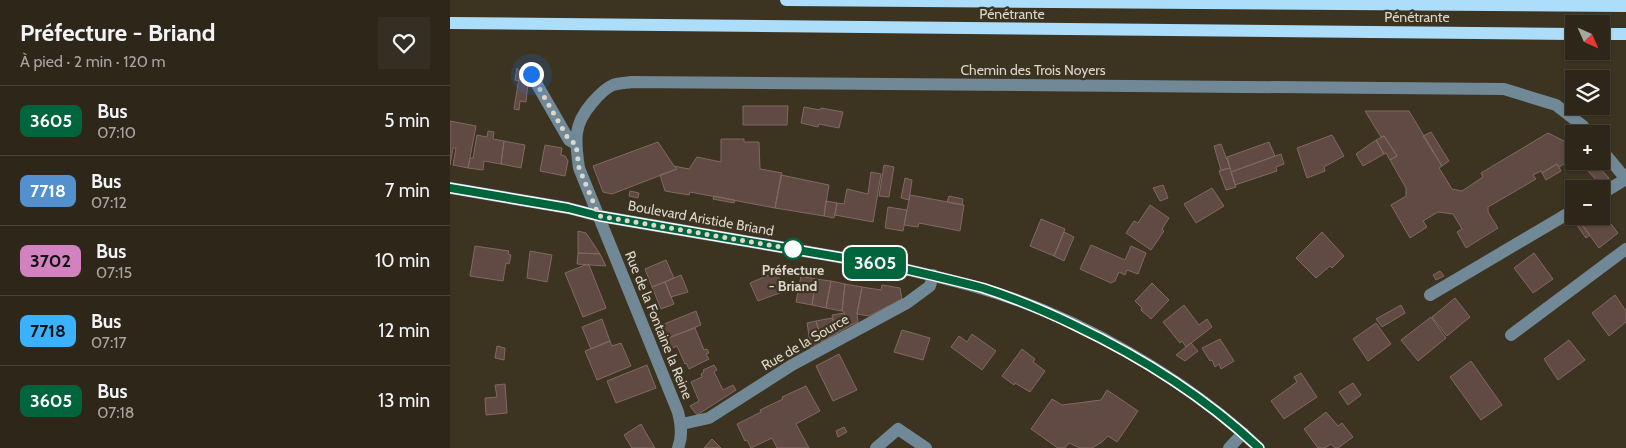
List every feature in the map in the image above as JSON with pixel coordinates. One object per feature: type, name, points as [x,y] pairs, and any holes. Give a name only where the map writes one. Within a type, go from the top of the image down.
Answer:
[{"type":"main road","name":"Pénétrante","points":[[786,0],[1626,6]]},
{"type":"main road","name":"Pénétrante","points":[[450,23],[1565,34]]},
{"type":"main road","points":[[1610,34],[1626,34]]},
{"type":"street","points":[[531,74],[569,140],[576,144]]},
{"type":"street","name":"Chemin des Trois Noyers","points":[[599,216],[579,168],[576,144],[578,126],[584,113],[599,95],[612,86],[632,82],[1504,90],[1556,104],[1582,125]]},
{"type":"street","points":[[1610,160],[1626,179],[1610,189]]},
{"type":"street","name":"Boulevard Aristide Briand","points":[[450,188],[568,208],[599,216],[844,257],[933,275],[984,289],[1048,313],[1127,352],[1200,399],[1259,448]]},
{"type":"street","points":[[1430,295],[1565,215]]},
{"type":"street","name":"Rue de la Fontaine la Reine","points":[[599,216],[682,424]]},
{"type":"street","points":[[1511,335],[1626,248]]},
{"type":"street","name":"Rue de la Source","points":[[682,424],[709,418],[792,365],[907,303],[930,286],[933,275]]},
{"type":"street","points":[[678,448],[682,424]]},
{"type":"street","points":[[876,448],[898,429],[926,448]]},
{"type":"street","points":[[1229,448],[1243,433]]},
{"type":"building","points":[[517,68],[520,72],[519,81],[515,80]]},
{"type":"building","points":[[520,72],[528,83],[526,102],[520,101],[519,110],[514,109]]},
{"type":"building","points":[[743,106],[788,106],[787,125],[743,125]]},
{"type":"building","points":[[804,107],[843,112],[839,128],[819,124],[818,127],[801,123]]},
{"type":"building","points":[[1365,111],[1409,111],[1442,166],[1439,168],[1452,189],[1462,191],[1483,177],[1481,173],[1548,133],[1565,142],[1565,163],[1559,167],[1557,164],[1542,173],[1541,171],[1533,175],[1536,179],[1488,207],[1488,212],[1498,228],[1466,248],[1457,232],[1462,229],[1453,214],[1438,212],[1423,221],[1427,227],[1410,238],[1391,205],[1406,196],[1406,188],[1390,160],[1397,156],[1384,136],[1381,137]]},
{"type":"building","points":[[450,121],[476,126],[468,168],[453,165],[456,148],[453,148],[450,165]]},
{"type":"building","points":[[488,131],[494,132],[493,139],[504,141],[501,164],[484,161],[483,170],[468,168],[470,158],[473,158],[477,135],[487,137]]},
{"type":"building","points":[[1431,132],[1449,161],[1442,166],[1423,136]]},
{"type":"building","points":[[1332,135],[1344,156],[1324,167],[1325,171],[1307,178],[1297,148]]},
{"type":"building","points":[[1384,136],[1397,156],[1390,160],[1376,140]]},
{"type":"building","points":[[721,139],[744,139],[744,142],[759,142],[760,169],[782,173],[775,208],[690,192],[689,195],[665,191],[660,175],[677,169],[674,166],[689,169],[697,157],[721,162]]},
{"type":"building","points":[[1376,140],[1384,154],[1363,166],[1356,154]]},
{"type":"building","points":[[504,141],[525,145],[521,168],[501,164]]},
{"type":"building","points":[[658,142],[677,169],[612,194],[603,192],[593,166]]},
{"type":"building","points":[[1269,142],[1275,156],[1231,172],[1227,157]]},
{"type":"building","points":[[1221,144],[1230,168],[1221,170],[1214,146]]},
{"type":"building","points":[[545,145],[562,148],[561,155],[565,156],[568,161],[565,176],[540,171]]},
{"type":"building","points":[[1281,154],[1284,164],[1276,167],[1277,171],[1235,185],[1231,172]]},
{"type":"building","points":[[1557,164],[1561,171],[1546,180],[1542,173]]},
{"type":"building","points":[[884,165],[894,167],[889,197],[879,196]]},
{"type":"building","points":[[1230,168],[1236,187],[1226,190],[1219,171]]},
{"type":"building","points":[[1587,170],[1602,170],[1609,178],[1606,180],[1596,180]]},
{"type":"building","points":[[871,172],[881,174],[873,222],[835,215],[837,203],[844,204],[847,189],[868,194]]},
{"type":"building","points":[[781,175],[829,185],[824,216],[775,208]]},
{"type":"building","points":[[905,178],[912,180],[909,200],[901,198]]},
{"type":"building","points":[[1163,185],[1168,198],[1160,201],[1153,188]]},
{"type":"building","points":[[1212,188],[1224,206],[1196,223],[1184,204]]},
{"type":"building","points":[[630,191],[639,193],[638,198],[629,196]]},
{"type":"building","points":[[910,195],[964,205],[960,231],[919,223],[918,227],[904,225]]},
{"type":"building","points":[[714,196],[735,200],[734,203],[713,199]]},
{"type":"building","points":[[949,196],[963,199],[962,205],[947,202]]},
{"type":"building","points":[[826,201],[837,203],[834,218],[824,216]]},
{"type":"building","points":[[1150,205],[1169,218],[1162,229],[1164,231],[1151,250],[1126,233],[1134,221],[1138,223]]},
{"type":"building","points":[[888,207],[907,210],[903,231],[885,228]]},
{"type":"building","points":[[1041,219],[1065,229],[1054,256],[1030,246]]},
{"type":"building","points":[[1610,223],[1618,233],[1599,248],[1582,225],[1610,225]]},
{"type":"building","points":[[1577,225],[1582,225],[1590,235],[1586,238]]},
{"type":"building","points":[[762,226],[772,228],[771,233],[761,231]]},
{"type":"building","points":[[578,231],[586,233],[600,254],[578,253]]},
{"type":"building","points":[[1064,232],[1074,237],[1064,261],[1054,256]]},
{"type":"building","points":[[1322,232],[1344,256],[1332,268],[1330,266],[1316,278],[1296,258]]},
{"type":"building","points":[[1091,245],[1125,260],[1131,246],[1146,253],[1138,274],[1127,270],[1125,275],[1119,272],[1115,281],[1111,283],[1080,269]]},
{"type":"building","points":[[475,246],[509,251],[508,254],[511,255],[509,264],[506,263],[503,281],[470,276]]},
{"type":"building","points":[[530,251],[552,255],[547,282],[527,278]]},
{"type":"building","points":[[578,253],[600,254],[606,266],[577,264]]},
{"type":"building","points":[[1534,253],[1553,279],[1533,293],[1514,268]]},
{"type":"building","points":[[666,260],[674,278],[652,287],[645,269]]},
{"type":"building","points":[[589,265],[606,308],[583,317],[565,273]]},
{"type":"building","points":[[1440,271],[1444,276],[1436,280],[1433,275]]},
{"type":"building","points":[[776,272],[785,291],[758,301],[750,283]]},
{"type":"building","points":[[681,275],[688,292],[671,297],[665,282]]},
{"type":"building","points":[[801,276],[816,279],[812,305],[796,302]]},
{"type":"building","points":[[816,279],[831,281],[826,308],[812,305]]},
{"type":"building","points":[[831,281],[845,284],[842,311],[826,308]]},
{"type":"building","points":[[665,282],[674,304],[661,309],[652,287]]},
{"type":"building","points":[[1152,283],[1169,300],[1151,319],[1135,301]]},
{"type":"building","points":[[845,284],[862,287],[857,314],[858,322],[851,325],[842,311]]},
{"type":"building","points":[[882,285],[900,288],[902,299],[869,316],[857,314],[862,287],[881,290]]},
{"type":"building","points":[[1615,295],[1626,311],[1626,322],[1609,336],[1592,313]]},
{"type":"building","points":[[1455,298],[1470,317],[1447,336],[1432,317]]},
{"type":"building","points":[[1184,305],[1199,325],[1207,319],[1212,327],[1186,347],[1182,341],[1180,343],[1163,322]]},
{"type":"building","points":[[1401,305],[1405,313],[1382,327],[1376,319]]},
{"type":"building","points":[[696,311],[701,325],[663,340],[657,327]]},
{"type":"building","points":[[844,313],[851,325],[837,333],[832,315]]},
{"type":"building","points":[[1431,317],[1446,338],[1418,361],[1401,340]]},
{"type":"building","points":[[832,318],[837,333],[822,342],[816,321]]},
{"type":"building","points":[[602,319],[610,341],[591,349],[582,327]]},
{"type":"building","points":[[816,321],[822,342],[811,348],[807,323]]},
{"type":"building","points":[[1376,323],[1391,344],[1368,361],[1353,339]]},
{"type":"building","points":[[695,328],[704,350],[707,349],[709,353],[706,354],[709,359],[689,369],[677,346],[667,351],[663,340]]},
{"type":"building","points":[[902,330],[930,338],[923,360],[894,352]]},
{"type":"building","points":[[972,334],[996,351],[982,370],[951,347],[959,336],[967,342]]},
{"type":"building","points":[[1220,339],[1234,361],[1221,369],[1219,364],[1215,367],[1202,348]]},
{"type":"building","points":[[1569,340],[1585,360],[1558,380],[1544,359]]},
{"type":"building","points":[[610,341],[612,346],[621,343],[631,366],[597,380],[585,351]]},
{"type":"building","points":[[1191,343],[1198,351],[1185,361],[1176,355]]},
{"type":"building","points":[[497,346],[505,348],[504,360],[495,358]]},
{"type":"building","points":[[1022,349],[1035,359],[1033,362],[1045,371],[1030,392],[1015,383],[1014,385],[1002,376]]},
{"type":"building","points":[[839,354],[857,390],[833,401],[816,366]]},
{"type":"building","points":[[1471,361],[1502,405],[1481,420],[1450,377]]},
{"type":"building","points":[[647,365],[656,388],[616,403],[607,381]]},
{"type":"building","points":[[714,365],[717,370],[714,372],[723,390],[733,385],[736,390],[697,415],[690,406],[699,401],[691,382],[702,377],[703,370]]},
{"type":"building","points":[[1301,373],[1317,397],[1284,419],[1271,401],[1297,382],[1294,377]]},
{"type":"building","points":[[1353,383],[1361,395],[1348,405],[1339,392]]},
{"type":"building","points":[[505,384],[507,413],[486,415],[485,398],[497,397],[495,385]]},
{"type":"building","points":[[806,386],[820,411],[796,424],[809,448],[777,448],[772,438],[751,448],[747,440],[745,441],[737,424],[783,399],[782,397]]},
{"type":"building","points":[[1107,390],[1138,411],[1117,442],[1108,436],[1092,448],[1080,448],[1069,443],[1065,448],[1058,448],[1031,429],[1052,399],[1062,405],[1101,400]]},
{"type":"building","points":[[1326,412],[1338,426],[1342,423],[1353,437],[1338,448],[1331,444],[1325,448],[1318,448],[1304,429]]},
{"type":"building","points":[[641,424],[655,448],[632,448],[624,435]]},
{"type":"building","points":[[844,427],[847,432],[838,437],[836,431]]},
{"type":"building","points":[[712,439],[721,448],[704,448]]},
{"type":"bus line","name":"3605","points":[[450,188],[568,208],[599,216],[844,257],[933,275],[984,289],[1048,313],[1127,352],[1200,399],[1259,448]]},
{"type":"place","name":"Préfecture - Briand","points":[[793,249]]},
{"type":"route","points":[[531,74],[569,140],[576,144],[579,168],[599,216],[793,249]]}]
